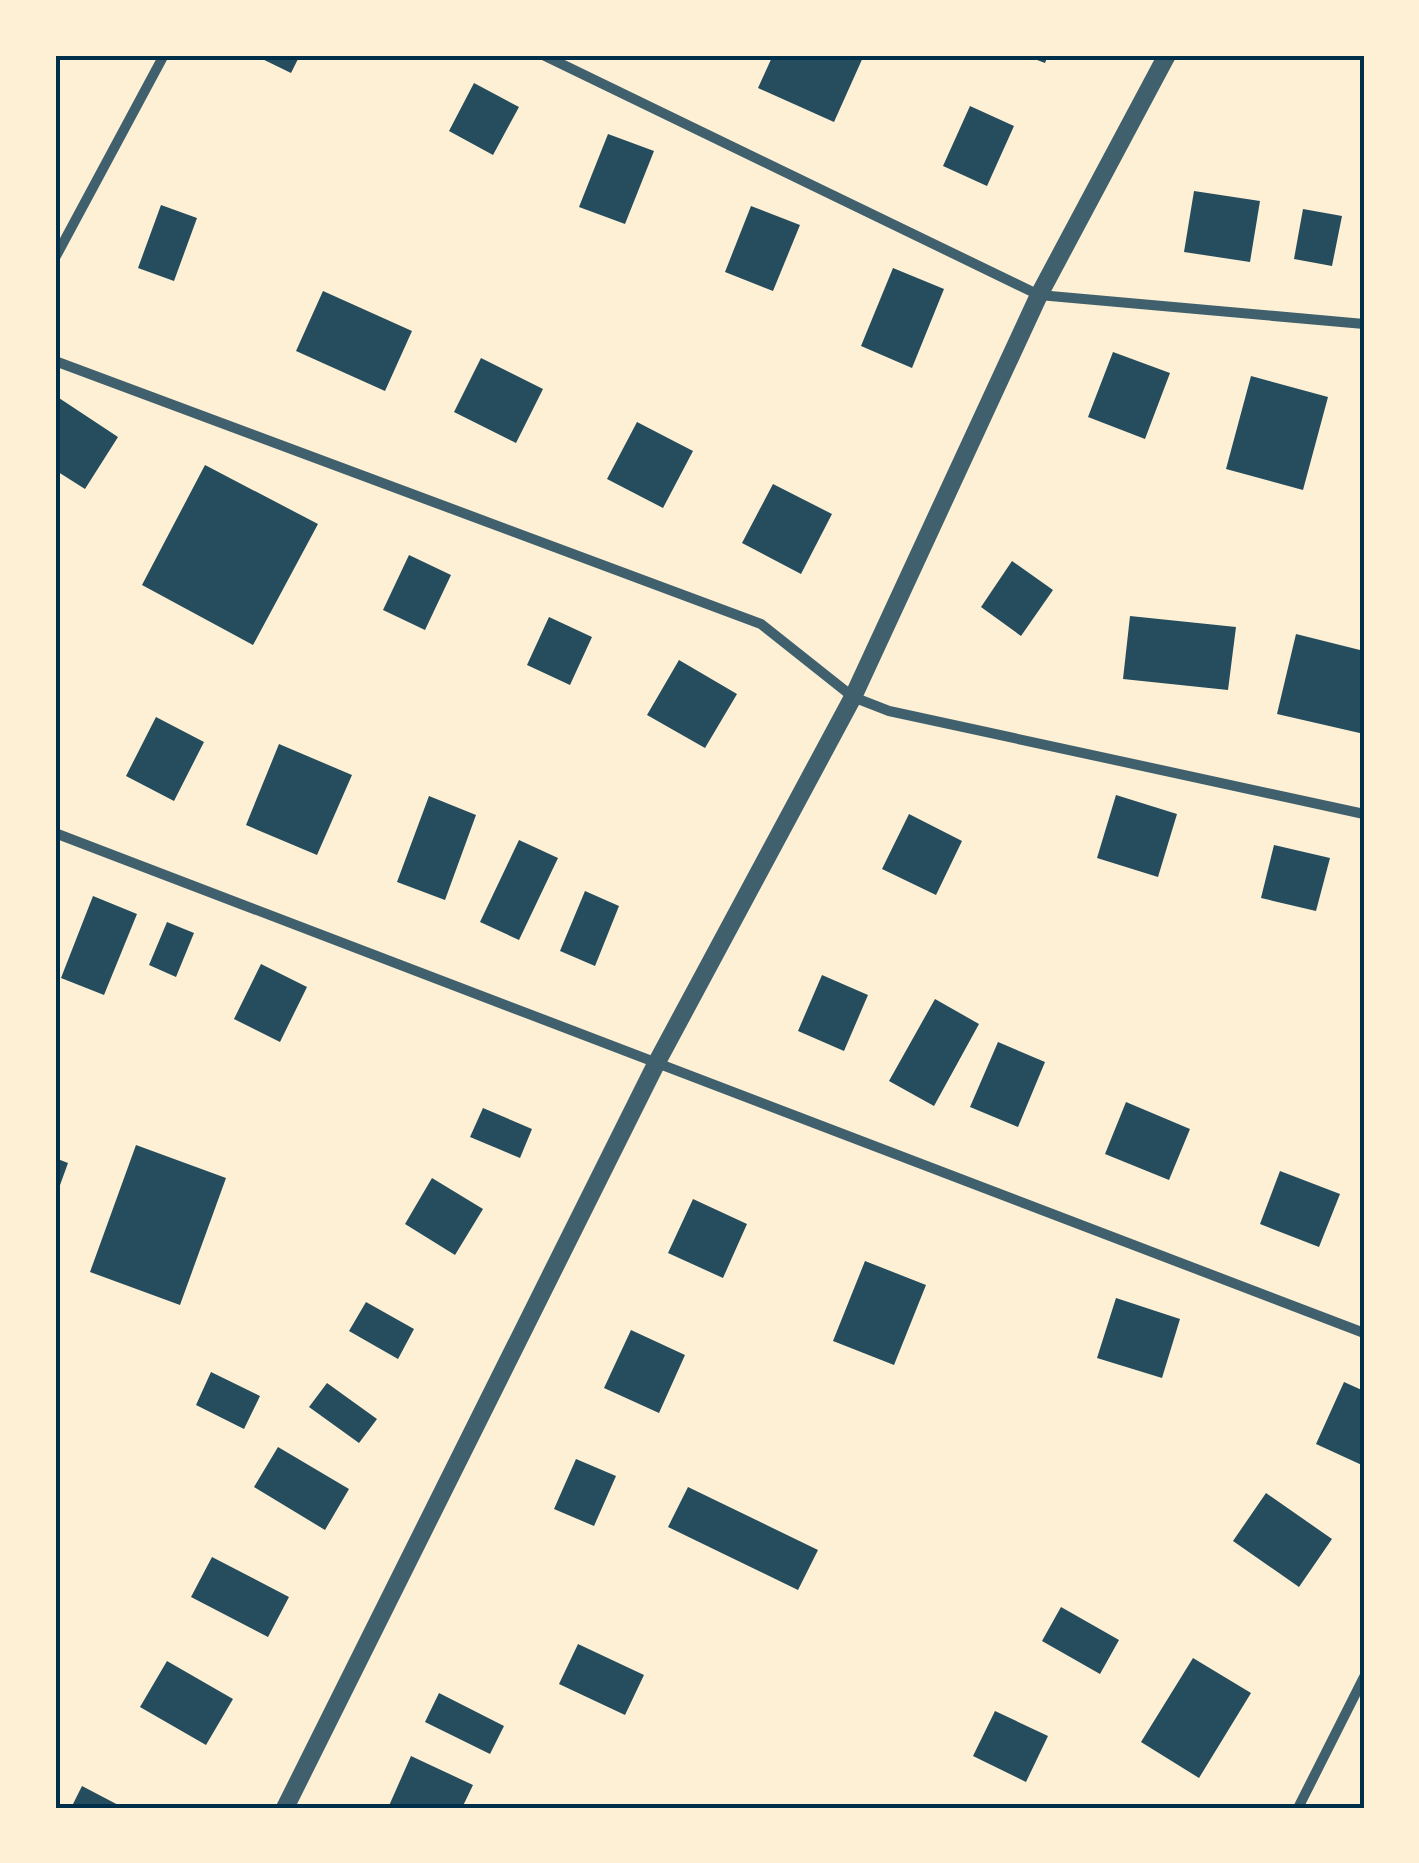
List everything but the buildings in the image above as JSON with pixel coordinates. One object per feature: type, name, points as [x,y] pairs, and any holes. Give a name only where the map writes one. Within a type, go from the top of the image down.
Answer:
[{"type":"street","points":[[55,258],[164,55]]},
{"type":"street","points":[[543,55],[1039,295],[1364,324]]},
{"type":"street","points":[[285,1808],[657,1062],[853,697],[1039,295],[1168,55]]},
{"type":"street","points":[[55,361],[761,624],[853,697],[888,711],[1364,814]]},
{"type":"street","points":[[55,833],[1364,1333]]},
{"type":"street","points":[[1298,1808],[1364,1677]]}]
